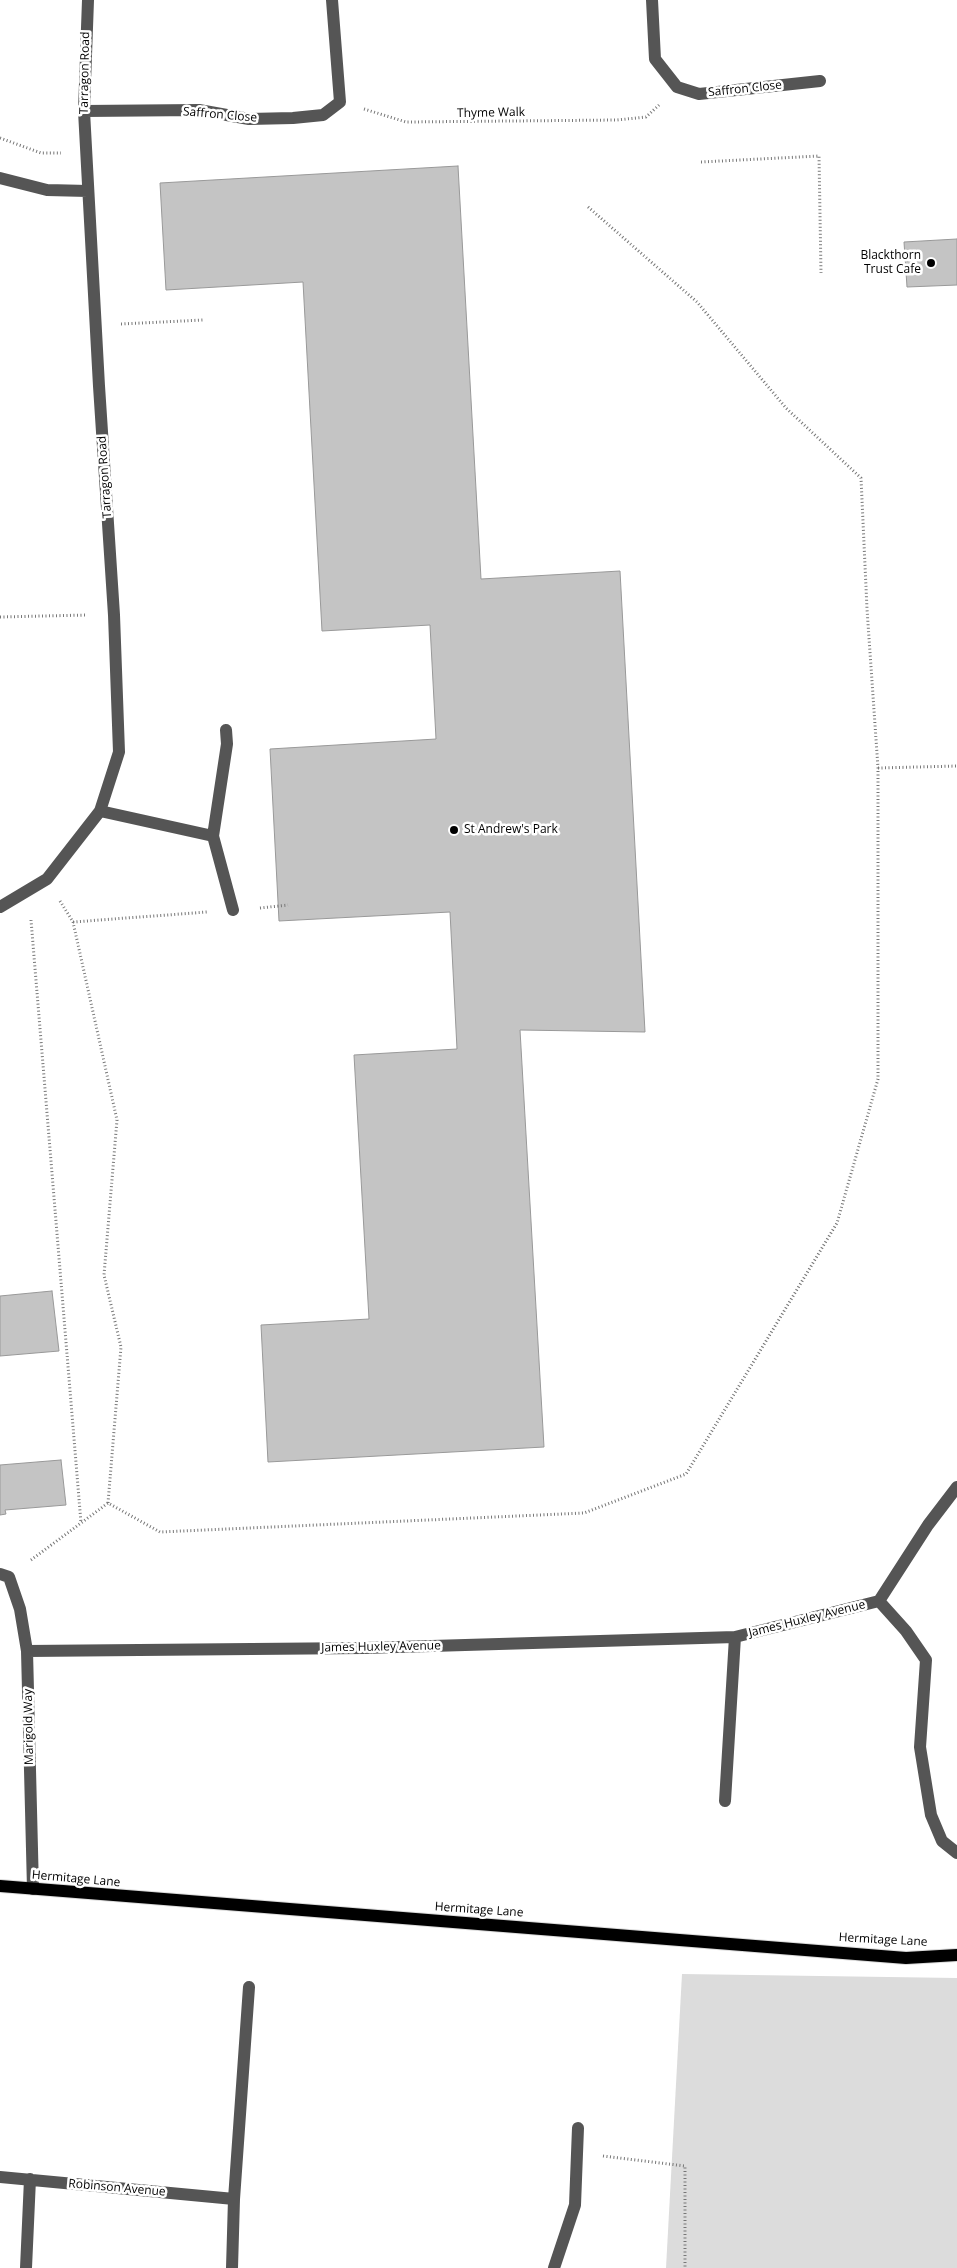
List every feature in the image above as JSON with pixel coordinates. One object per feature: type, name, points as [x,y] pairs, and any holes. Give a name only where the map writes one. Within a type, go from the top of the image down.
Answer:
[{"type":"main road","name":"Hermitage Lane","points":[[0,1886],[906,1958],[957,1955]]},
{"type":"street","name":"Tarragon Road","points":[[0,908],[47,879],[100,811],[119,752],[114,615],[84,111],[88,0]]},
{"type":"street","points":[[332,0],[340,102]]},
{"type":"street","name":"Saffron Close","points":[[652,0],[655,60],[677,88],[699,94],[820,81]]},
{"type":"street","name":"Saffron Close","points":[[84,111],[199,110],[249,119],[293,118],[323,115],[340,102]]},
{"type":"street","points":[[0,178],[47,190],[88,191]]},
{"type":"street","points":[[226,730],[226,744],[213,836],[234,910]]},
{"type":"street","points":[[100,811],[213,836]]},
{"type":"street","name":"James Huxley Avenue","points":[[27,1651],[364,1648],[735,1637],[879,1600],[928,1525],[957,1487]]},
{"type":"street","name":"Marigold Way","points":[[4,1576],[20,1609],[27,1651],[33,1889]]},
{"type":"street","name":"James Huxley Avenue","points":[[879,1600],[906,1630],[926,1660],[920,1748],[931,1815],[942,1841],[957,1853]]},
{"type":"street","name":"James Huxley Avenue","points":[[725,1801],[735,1637]]},
{"type":"street","points":[[232,2268],[234,2199],[249,1987]]},
{"type":"street","points":[[554,2268],[575,2205],[578,2128]]},
{"type":"street","name":"Robinson Avenue","points":[[0,2177],[234,2199]]},
{"type":"street","points":[[26,2268],[30,2180]]},
{"type":"path","name":"Thyme Walk","points":[[340,102],[406,122],[618,120],[646,117]]},
{"type":"path","points":[[0,138],[41,153],[86,152]]},
{"type":"path","points":[[701,162],[819,156],[821,273]]},
{"type":"path","points":[[108,1502],[160,1532],[584,1513],[686,1474],[837,1223],[878,1079],[878,768],[867,609],[861,478],[786,408],[697,302],[586,206]]},
{"type":"path","points":[[96,325],[203,320]]},
{"type":"path","points":[[0,617],[114,615]]},
{"type":"path","points":[[878,768],[957,766]]},
{"type":"path","points":[[4,1576],[108,1502],[121,1347],[104,1275],[117,1120],[73,922],[47,879]]},
{"type":"path","points":[[29,890],[81,1522]]},
{"type":"path","points":[[73,922],[234,910]]},
{"type":"path","points":[[576,2153],[685,2166],[685,2268]]},
{"type":"shaded area","points":[[682,1974],[957,1978],[957,2268],[666,2268]]},
{"type":"building","name":"St Andrew's Park","points":[[458,166],[481,579],[620,571],[645,1032],[520,1030],[544,1447],[268,1462],[261,1325],[369,1319],[354,1055],[457,1049],[450,912],[279,921],[270,749],[436,739],[430,625],[322,631],[303,282],[166,290],[160,183]]},
{"type":"building","name":"Blackthorn Trust Cafe","points":[[957,239],[957,285],[907,287],[904,242]]},
{"type":"building","points":[[52,1291],[59,1351],[0,1356],[0,1296]]},
{"type":"building","points":[[61,1460],[66,1505],[5,1510],[6,1514],[0,1515],[0,1465]]},
{"type":"place","name":"Blackthorn Trust Cafe","points":[[931,263]]},
{"type":"place","name":"St Andrew's Park","points":[[454,830]]}]
